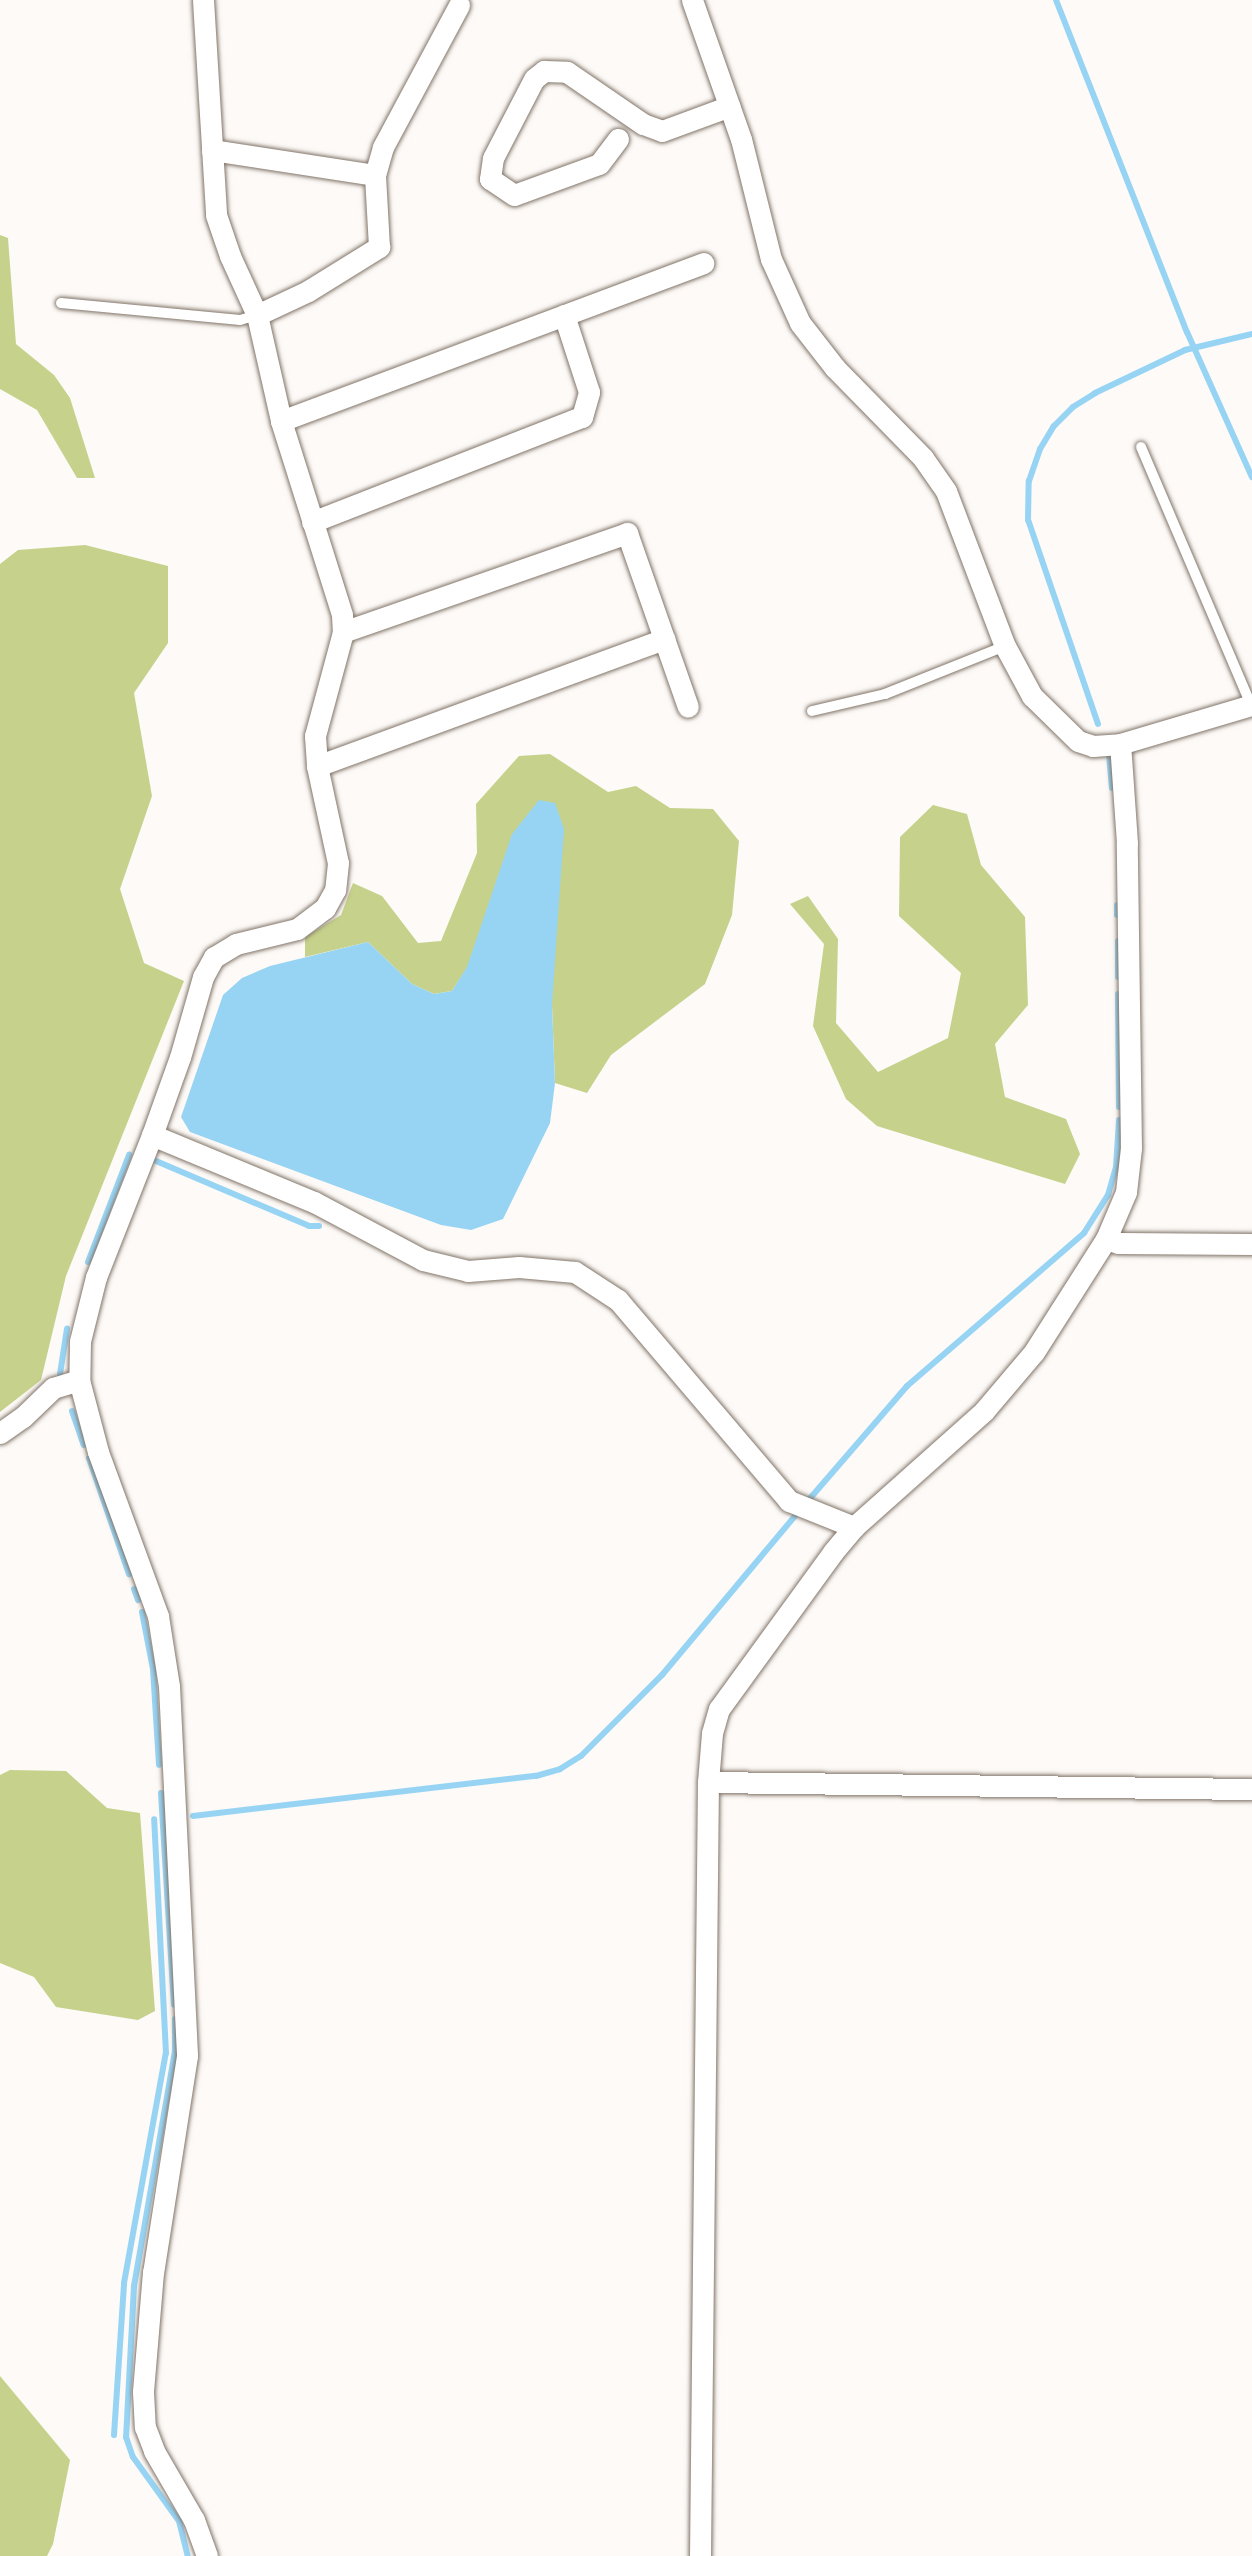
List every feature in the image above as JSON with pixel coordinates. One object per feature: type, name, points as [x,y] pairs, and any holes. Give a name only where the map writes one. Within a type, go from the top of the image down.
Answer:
[{"type":"street","points":[[203,0],[216,215],[230,256],[257,315],[281,421],[342,615],[343,632],[315,736],[317,766],[338,863],[335,890],[325,908],[297,929],[236,944],[214,957],[203,976],[180,1058],[96,1277],[80,1341],[79,1380],[98,1452],[158,1616],[169,1686],[187,2056],[153,2272],[143,2392],[145,2427],[154,2451],[194,2520],[207,2556]]},
{"type":"street","points":[[692,0],[730,106],[771,259],[800,323],[835,368],[923,457],[946,491],[1005,646],[1032,696],[1078,741],[1093,746],[1120,744],[1251,705]]},
{"type":"street","points":[[257,315],[308,291],[379,247],[375,175],[383,147],[459,5]]},
{"type":"street","points":[[618,139],[599,164],[514,195],[490,178],[493,158],[534,79],[544,71],[567,72],[642,124],[662,131],[730,106]]},
{"type":"street","points":[[212,150],[375,175]]},
{"type":"street","points":[[281,421],[703,263]]},
{"type":"street","points":[[312,522],[582,417],[589,392],[564,315]]},
{"type":"street","points":[[343,632],[627,533],[688,707]]},
{"type":"street","points":[[317,766],[664,639]]},
{"type":"street","points":[[700,2556],[708,1782],[712,1733],[719,1709],[833,1552],[855,1527],[984,1411],[1034,1352],[1106,1239],[1126,1192],[1131,1147],[1127,843],[1120,744]]},
{"type":"street","points":[[152,1135],[314,1202],[423,1260],[468,1270],[519,1268],[575,1272],[618,1300],[789,1500],[814,1513],[855,1527]]},
{"type":"street","points":[[1106,1239],[1118,1243],[1252,1244]]},
{"type":"street","points":[[0,1433],[23,1417],[53,1388],[79,1380]]},
{"type":"street","points":[[708,1782],[1252,1789]]},
{"type":"lane","points":[[61,303],[240,320],[257,315]]},
{"type":"lane","points":[[1142,447],[1251,705]]},
{"type":"lane","points":[[812,711],[885,694],[1005,646]]},
{"type":"green space","points":[[0,235],[8,238],[16,344],[54,375],[70,398],[95,478],[77,478],[37,410],[0,389]]},
{"type":"green space","points":[[85,545],[168,566],[168,643],[134,693],[152,796],[120,889],[144,963],[184,981],[66,1276],[41,1380],[0,1412],[0,564],[18,550]]},
{"type":"green space","points":[[550,754],[608,792],[636,786],[670,808],[713,809],[739,841],[732,915],[705,984],[611,1055],[587,1093],[555,1083],[552,1005],[467,968],[452,991],[434,994],[412,984],[368,942],[305,957],[305,937],[341,915],[353,883],[382,896],[418,943],[441,941],[477,853],[476,804],[519,756]]},
{"type":"green space","points":[[933,805],[967,814],[981,865],[1025,917],[1028,1005],[995,1044],[1005,1097],[1066,1119],[1080,1154],[1065,1184],[877,1126],[846,1099],[813,1026],[824,944],[790,904],[808,896],[838,939],[836,1023],[878,1072],[948,1038],[961,973],[899,916],[900,837]]},
{"type":"green space","points":[[10,1770],[66,1771],[107,1808],[140,1813],[155,2011],[138,2020],[56,2007],[34,1977],[0,1963],[0,1775]]},
{"type":"green space","points":[[0,2376],[70,2460],[53,2544],[47,2556],[0,2556]]},
{"type":"water","points":[[539,800],[555,803],[564,829],[552,1005],[555,1083],[550,1123],[503,1219],[471,1230],[441,1225],[190,1132],[181,1117],[223,995],[242,978],[270,966],[368,942],[412,984],[434,994],[452,991],[467,967],[512,834]]},
{"type":"waterway","points":[[1056,0],[1187,332],[1252,477]]},
{"type":"waterway","points":[[1098,724],[1028,520],[1029,481],[1040,449],[1054,426],[1073,407],[1095,393],[1185,350],[1252,334]]},
{"type":"waterway","points":[[1109,754],[1112,788]]},
{"type":"waterway","points":[[1117,905],[1117,915]]},
{"type":"waterway","points":[[1118,941],[1118,977]]},
{"type":"waterway","points":[[1118,994],[1119,1107]]},
{"type":"waterway","points":[[806,1503],[907,1386],[1084,1233],[1108,1195],[1116,1167],[1119,1120]]},
{"type":"waterway","points":[[88,1262],[129,1155]]},
{"type":"waterway","points":[[156,1161],[309,1226],[319,1226]]},
{"type":"waterway","points":[[60,1374],[67,1329]]},
{"type":"waterway","points":[[72,1411],[84,1445]]},
{"type":"waterway","points":[[89,1458],[129,1574]]},
{"type":"waterway","points":[[193,1816],[536,1776],[560,1769],[581,1756],[662,1675],[799,1511]]},
{"type":"waterway","points":[[134,1589],[138,1600]]},
{"type":"waterway","points":[[142,1612],[153,1669],[159,1765]]},
{"type":"waterway","points":[[161,1793],[174,2005]]},
{"type":"waterway","points":[[114,2435],[124,2283],[166,2053],[154,1819]]},
{"type":"waterway","points":[[175,2019],[175,2051],[134,2286],[126,2437],[133,2457],[179,2521],[188,2556]]}]
